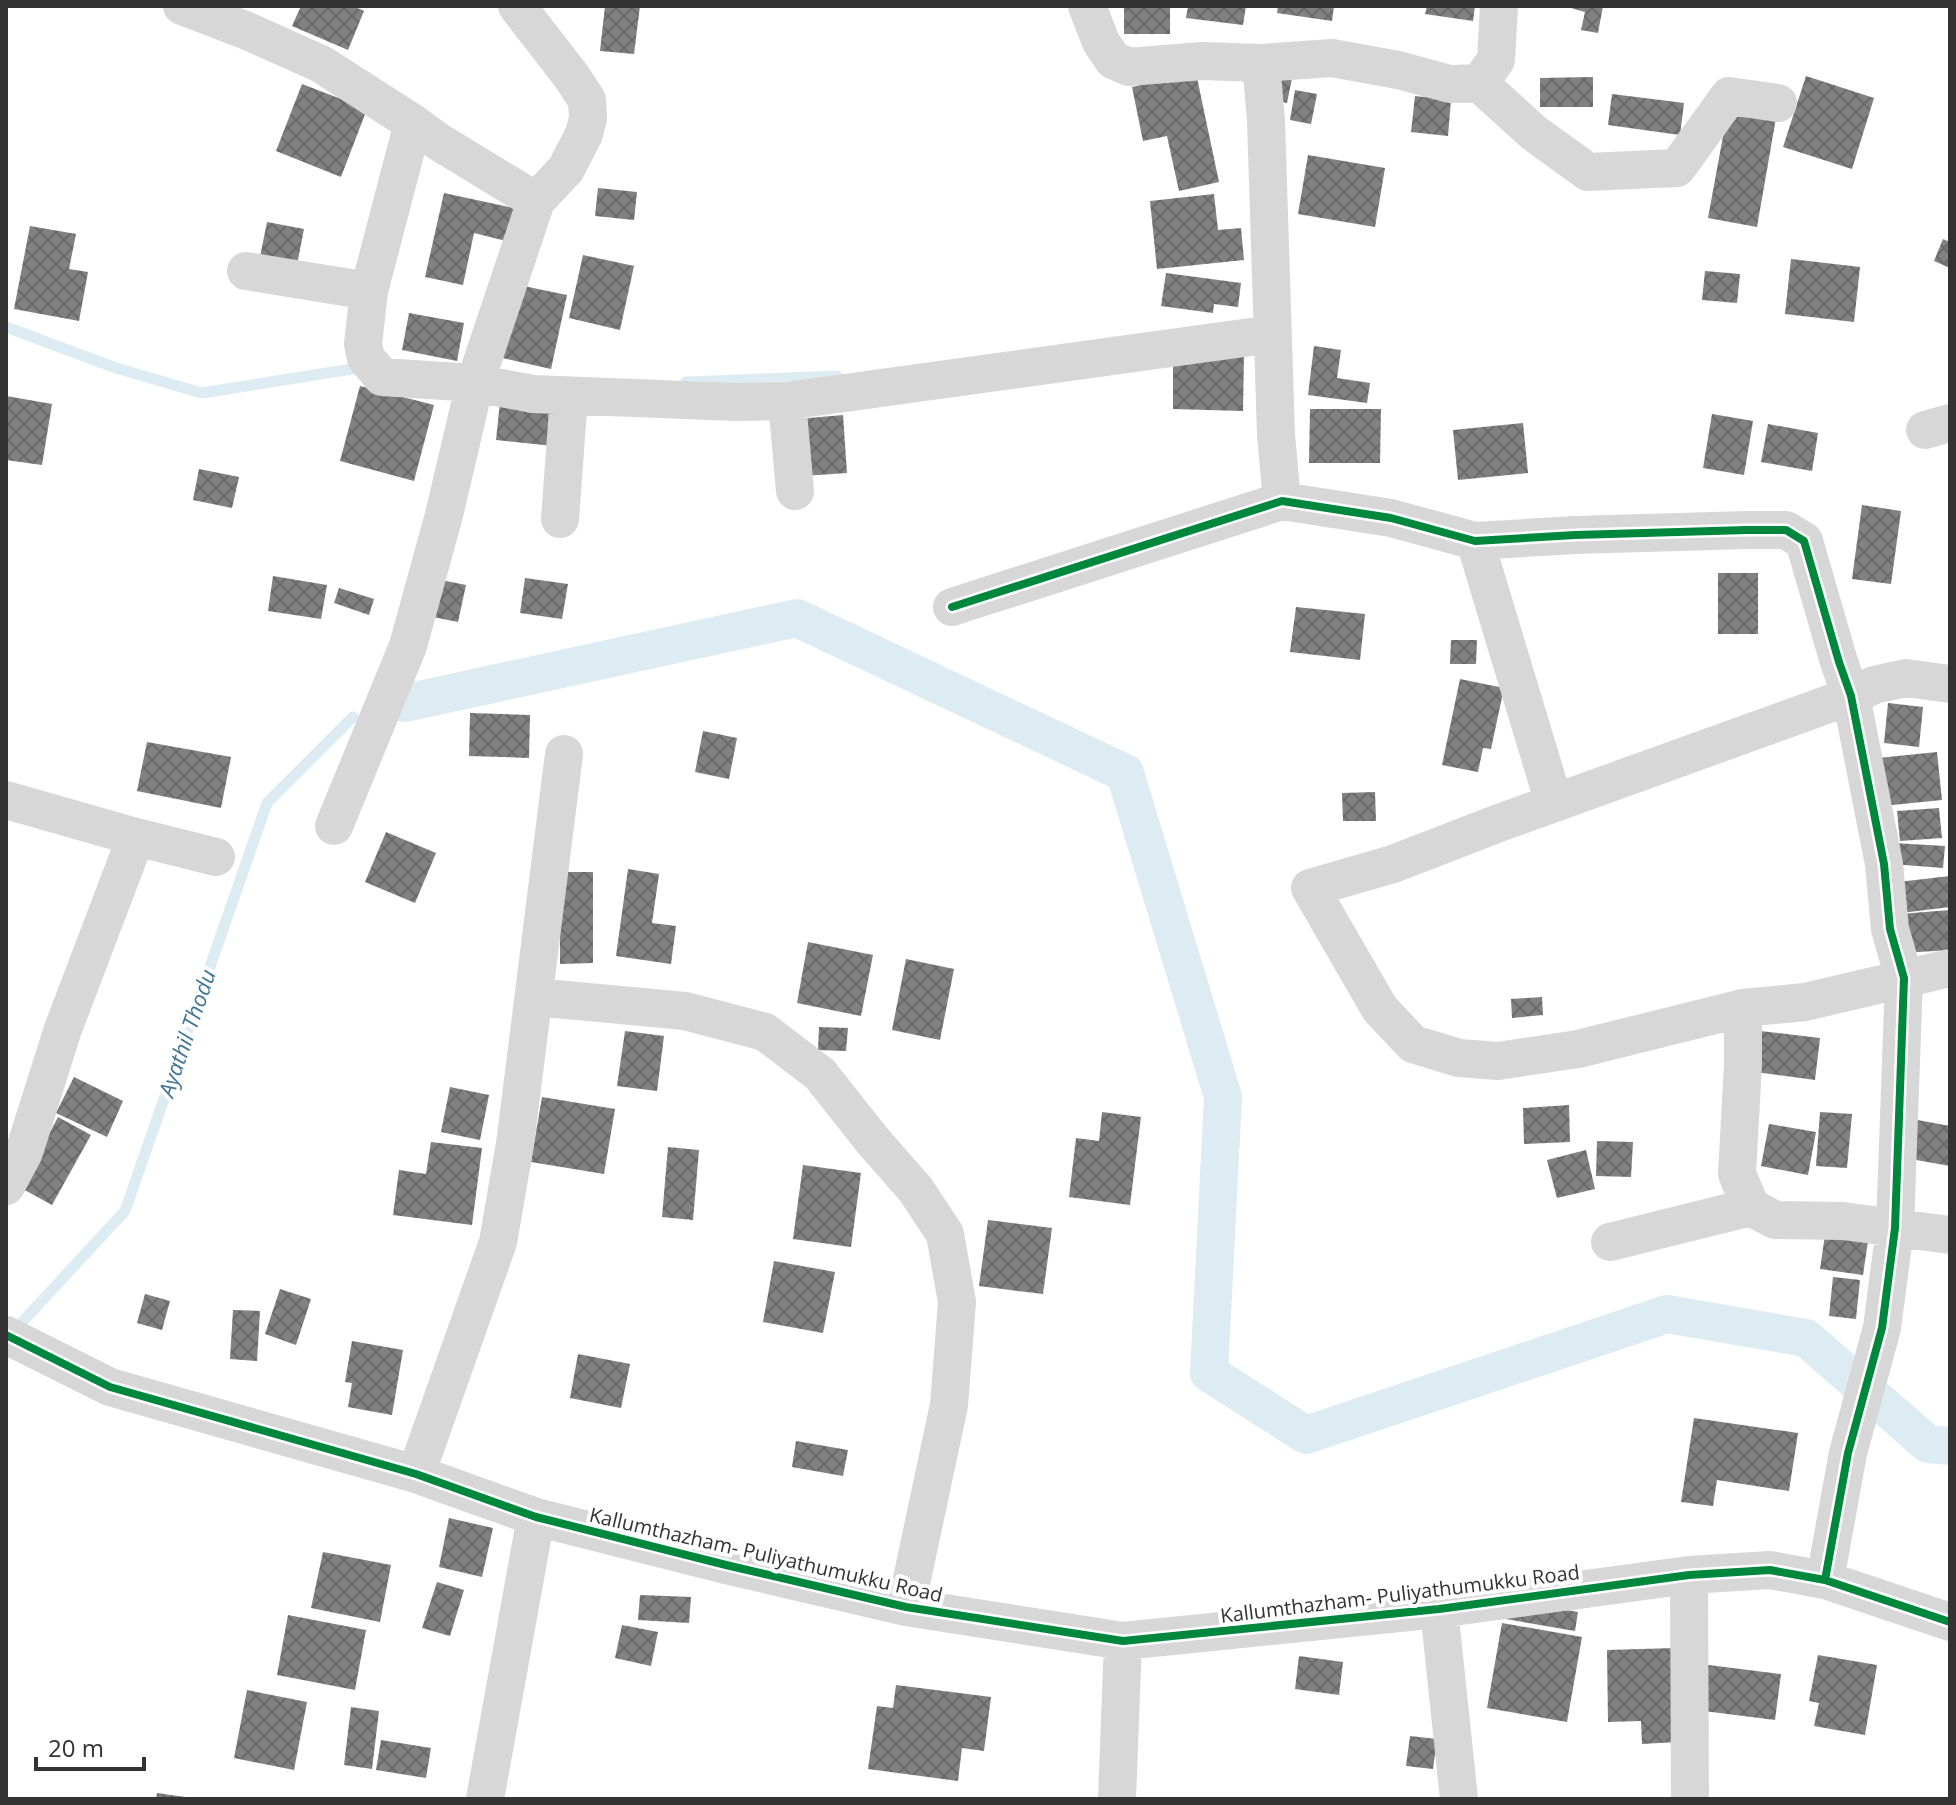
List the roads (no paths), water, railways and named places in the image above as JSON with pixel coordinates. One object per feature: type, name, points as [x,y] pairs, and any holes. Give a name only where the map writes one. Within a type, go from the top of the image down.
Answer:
[{"type":"street","points":[[182,6],[321,64],[536,201]]},
{"type":"street","points":[[334,826],[408,646],[444,515],[475,383],[536,201],[566,169],[584,134],[588,118],[587,100],[517,6]]},
{"type":"street","points":[[1087,6],[1101,42],[1113,60],[1129,67],[1202,61],[1261,63],[1332,58],[1398,70],[1450,84],[1479,83],[1534,133],[1588,172],[1677,168],[1729,96],[1778,103]]},
{"type":"street","points":[[1479,83],[1496,60],[1499,6]]},
{"type":"street","points":[[1261,63],[1266,120],[1276,435],[1282,501]]},
{"type":"street","points":[[413,123],[369,291],[363,344],[366,358],[382,377],[475,383],[533,394],[735,402],[787,401],[1272,334]]},
{"type":"street","points":[[246,271],[369,291]]},
{"type":"street","points":[[560,519],[569,396]]},
{"type":"street","points":[[787,401],[795,491]]},
{"type":"street","points":[[952,607],[1282,501],[1391,518],[1475,541],[1575,535],[1786,530],[1804,541],[1851,696],[1884,864],[1890,929],[1904,978],[1895,1228],[1882,1328],[1848,1453],[1825,1580]]},
{"type":"street","points":[[1475,541],[1554,803]]},
{"type":"street","points":[[1950,684],[1906,678],[1874,685],[1393,864],[1310,888],[1380,1009],[1413,1044],[1459,1058],[1498,1061],[1578,1049],[1743,1008],[1805,1002],[1950,968]]},
{"type":"street","points":[[416,1474],[498,1242],[515,1144],[564,754]]},
{"type":"street","points":[[6,800],[216,857]]},
{"type":"street","points":[[6,1186],[24,1152],[63,1029],[136,837]]},
{"type":"street","points":[[534,997],[685,1011],[765,1032],[820,1074],[916,1190],[945,1234],[957,1302],[949,1405],[906,1607]]},
{"type":"street","points":[[1743,1008],[1737,1174],[1751,1207],[1775,1220],[1843,1221],[1950,1235]]},
{"type":"street","points":[[1610,1242],[1751,1207]]},
{"type":"street","name":"Kallumthazham- Puliyathumukku Road","points":[[6,1335],[110,1387],[416,1474],[536,1517],[906,1607],[1123,1641],[1439,1609],[1689,1575],[1770,1570],[1825,1580],[1950,1622]]},
{"type":"street","points":[[485,1799],[536,1517]]},
{"type":"street","points":[[1689,1575],[1690,1799]]},
{"type":"street","points":[[1439,1609],[1459,1799]]},
{"type":"street","points":[[1117,1799],[1123,1641]]},
{"type":"waterway","points":[[6,327],[116,368],[202,393],[358,368]]},
{"type":"waterway","points":[[686,382],[837,376]]},
{"type":"waterway","points":[[405,703],[797,618],[1125,773],[1223,1097],[1209,1373],[1306,1435],[1667,1314],[1806,1338],[1928,1444],[1950,1446]]},
{"type":"waterway","name":"Ayathil Thodu","points":[[12,1333],[125,1211],[267,803],[353,717]]}]
